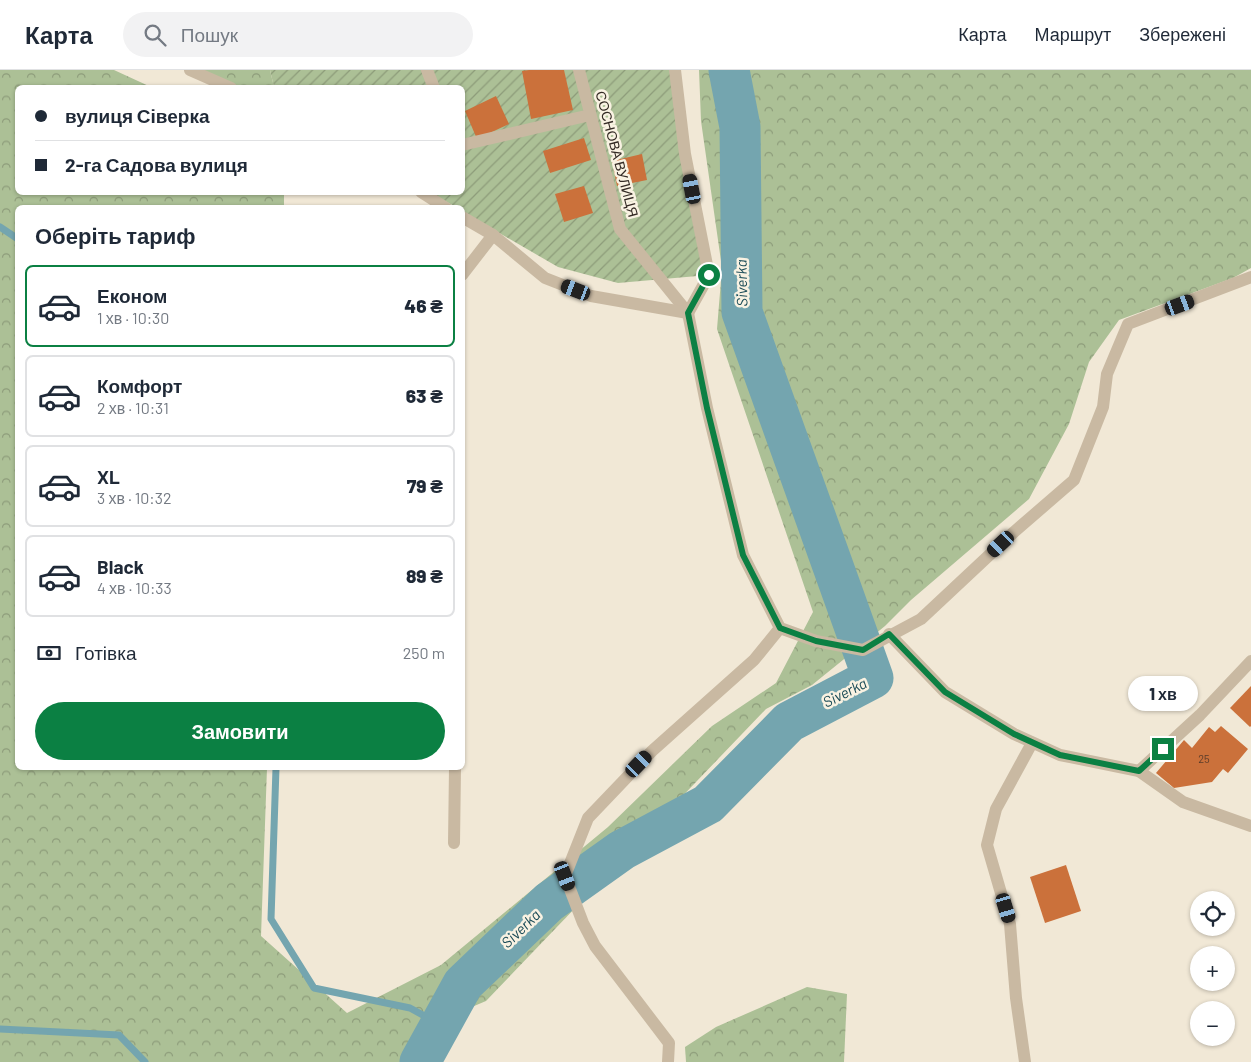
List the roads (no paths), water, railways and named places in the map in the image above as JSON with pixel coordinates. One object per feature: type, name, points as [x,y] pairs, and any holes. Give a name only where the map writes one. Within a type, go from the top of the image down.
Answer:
[{"type":"street","points":[[190,70],[224,85]]},
{"type":"street","points":[[427,70],[433,85]]},
{"type":"street","name":"СОСНОВА ВУЛИЦЯ","points":[[579,70],[620,229],[688,313]]},
{"type":"street","points":[[675,70],[686,154],[709,275],[688,313],[707,408],[743,555],[780,628],[816,641],[863,650],[921,618],[1014,532],[1074,480],[1103,407],[1107,374],[1128,324],[1251,277]]},
{"type":"street","points":[[465,144],[590,115]]},
{"type":"street","points":[[426,195],[441,205]]},
{"type":"street","points":[[465,219],[493,235],[544,278],[591,296],[688,313]]},
{"type":"street","points":[[465,271],[493,235]]},
{"type":"street","points":[[668,1062],[669,1043],[595,946],[583,923],[565,876],[588,818],[652,751],[754,660],[780,628]]},
{"type":"street","points":[[889,634],[945,692],[1014,734],[1060,755],[1139,771],[1183,802],[1251,826]]},
{"type":"street","points":[[1139,771],[1200,715],[1251,660]]},
{"type":"street","points":[[1025,1062],[1016,998],[1010,924],[987,845],[996,809],[1032,743]]},
{"type":"street","points":[[454,843],[455,770]]},
{"type":"waterway","name":"Siverka","points":[[420,1062],[463,984],[549,902],[622,850],[708,804],[789,722],[873,678],[742,312],[740,127],[729,70]]},
{"type":"waterway","points":[[0,227],[15,237]]},
{"type":"waterway","points":[[276,770],[271,919],[314,988],[410,1008],[441,1025]]},
{"type":"waterway","points":[[0,1029],[119,1035],[145,1062]]}]
